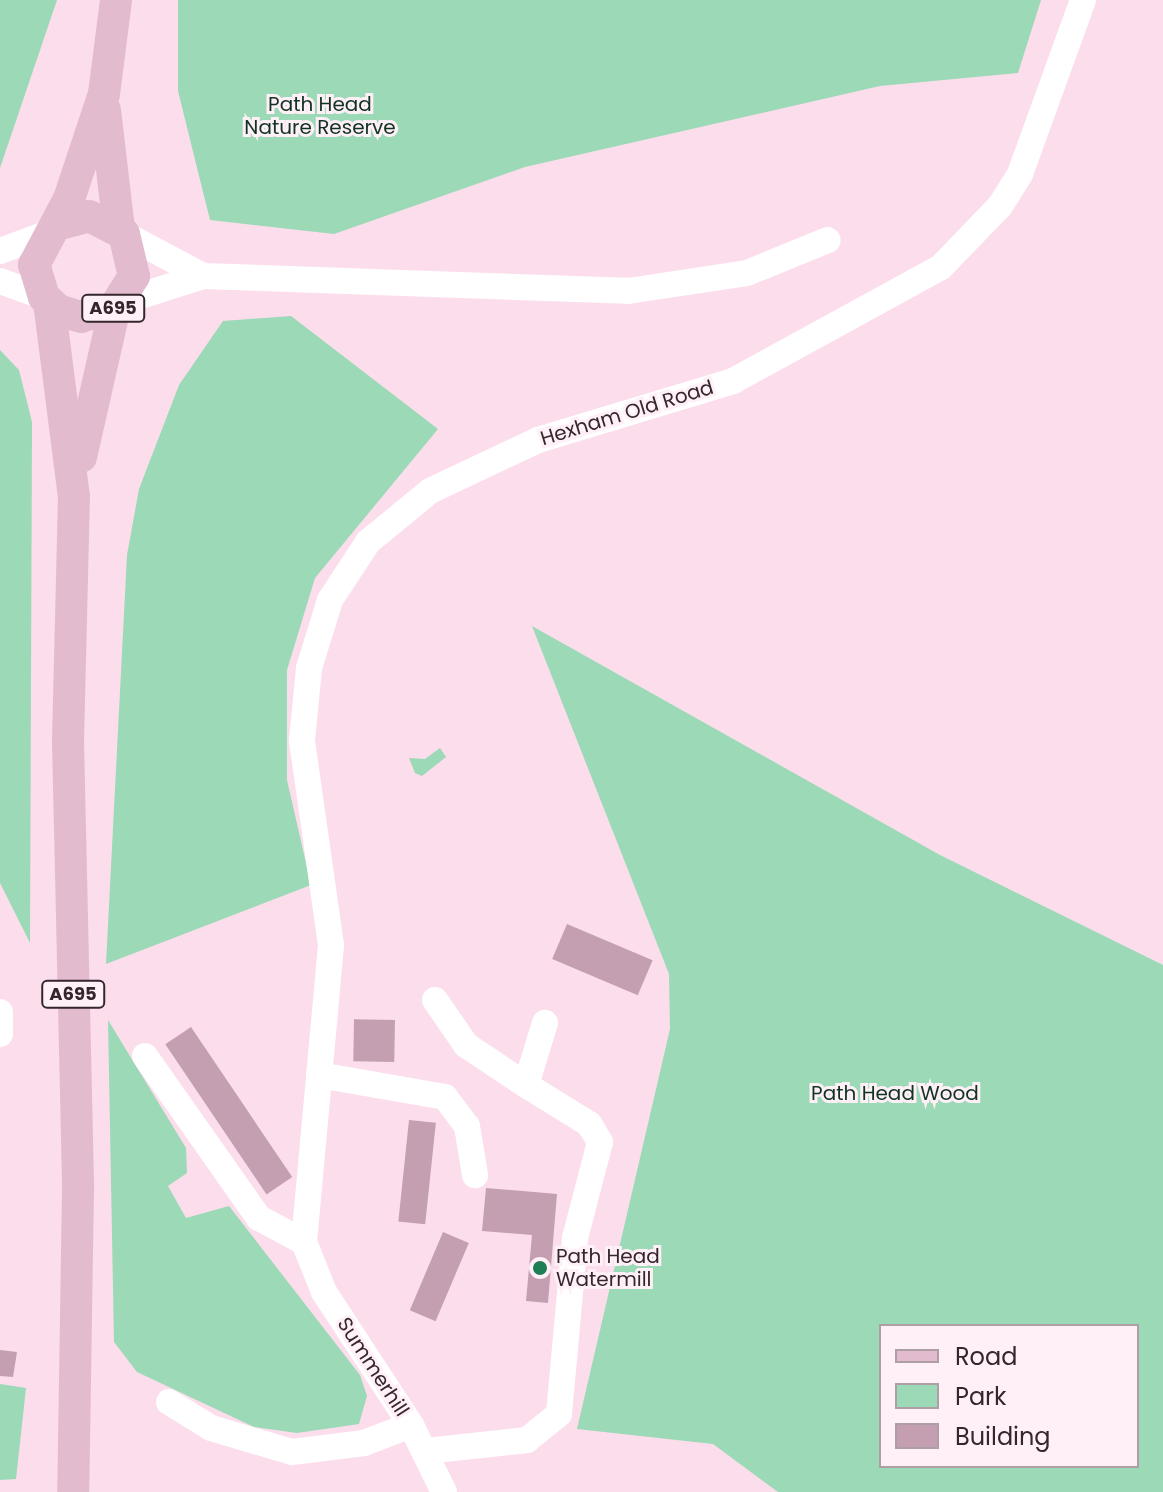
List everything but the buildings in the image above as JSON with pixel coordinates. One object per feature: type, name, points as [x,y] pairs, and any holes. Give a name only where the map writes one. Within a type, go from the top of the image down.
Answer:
[{"type":"main road","name":"A695","points":[[73,1492],[78,1189],[68,741],[74,496],[47,300],[34,265],[104,94],[116,0]]},
{"type":"main road","name":"A695","points":[[74,496],[118,304],[134,276],[122,232],[104,94]]},
{"type":"main road","points":[[51,229],[89,216],[122,232]]},
{"type":"main road","name":"A695","points":[[47,300],[81,317],[118,304]]},
{"type":"street","name":"Hexham Old Road","points":[[304,1242],[331,945],[328,888],[305,777],[304,699],[330,600],[368,542],[395,514],[503,453],[733,381],[941,267],[1000,206],[1020,174],[1083,0]]},
{"type":"street","points":[[0,251],[51,229]]},
{"type":"street","points":[[122,232],[203,276]]},
{"type":"street","points":[[118,304],[203,276],[628,291],[747,273],[828,240]]},
{"type":"street","points":[[0,281],[47,300]]},
{"type":"street","points":[[426,1451],[527,1440],[559,1414],[575,1238],[600,1142],[589,1124],[466,1045],[435,1000]]},
{"type":"street","points":[[0,1012],[0,1034]]},
{"type":"street","points":[[526,1085],[545,1023]]},
{"type":"street","points":[[145,1056],[214,1174],[259,1218],[304,1242]]},
{"type":"street","points":[[319,1075],[445,1097],[467,1126],[475,1175]]},
{"type":"street","name":"Summerhill","points":[[304,1242],[324,1292],[411,1425],[444,1492]]},
{"type":"street","points":[[169,1402],[211,1428],[292,1452],[364,1443],[411,1425]]},
{"type":"green space","points":[[0,0],[57,0],[0,168]]},
{"type":"green space","name":"Path Head Nature Reserve","points":[[178,0],[1041,0],[1018,73],[880,86],[525,167],[334,234],[210,220],[178,91]]},
{"type":"green space","points":[[291,316],[438,429],[315,578],[287,670],[287,780],[311,885],[106,964],[127,555],[139,489],[179,385],[223,321]]},
{"type":"green space","points":[[0,350],[19,370],[32,422],[30,943],[0,883]]},
{"type":"green space","name":"Path Head Wood","points":[[532,626],[940,855],[1163,965],[1163,1492],[778,1492],[713,1444],[577,1429],[670,1029],[669,974]]},
{"type":"green space","points":[[440,748],[446,757],[422,776],[415,773],[409,758],[425,759]]},
{"type":"green space","points":[[108,1020],[186,1148],[187,1173],[168,1186],[186,1218],[229,1206],[360,1375],[367,1396],[359,1424],[297,1433],[254,1427],[137,1372],[114,1342]]},
{"type":"green space","points":[[0,1384],[26,1388],[16,1479],[0,1480]]},
{"type":"place","name":"Path Head Watermill","points":[[540,1268]]}]
